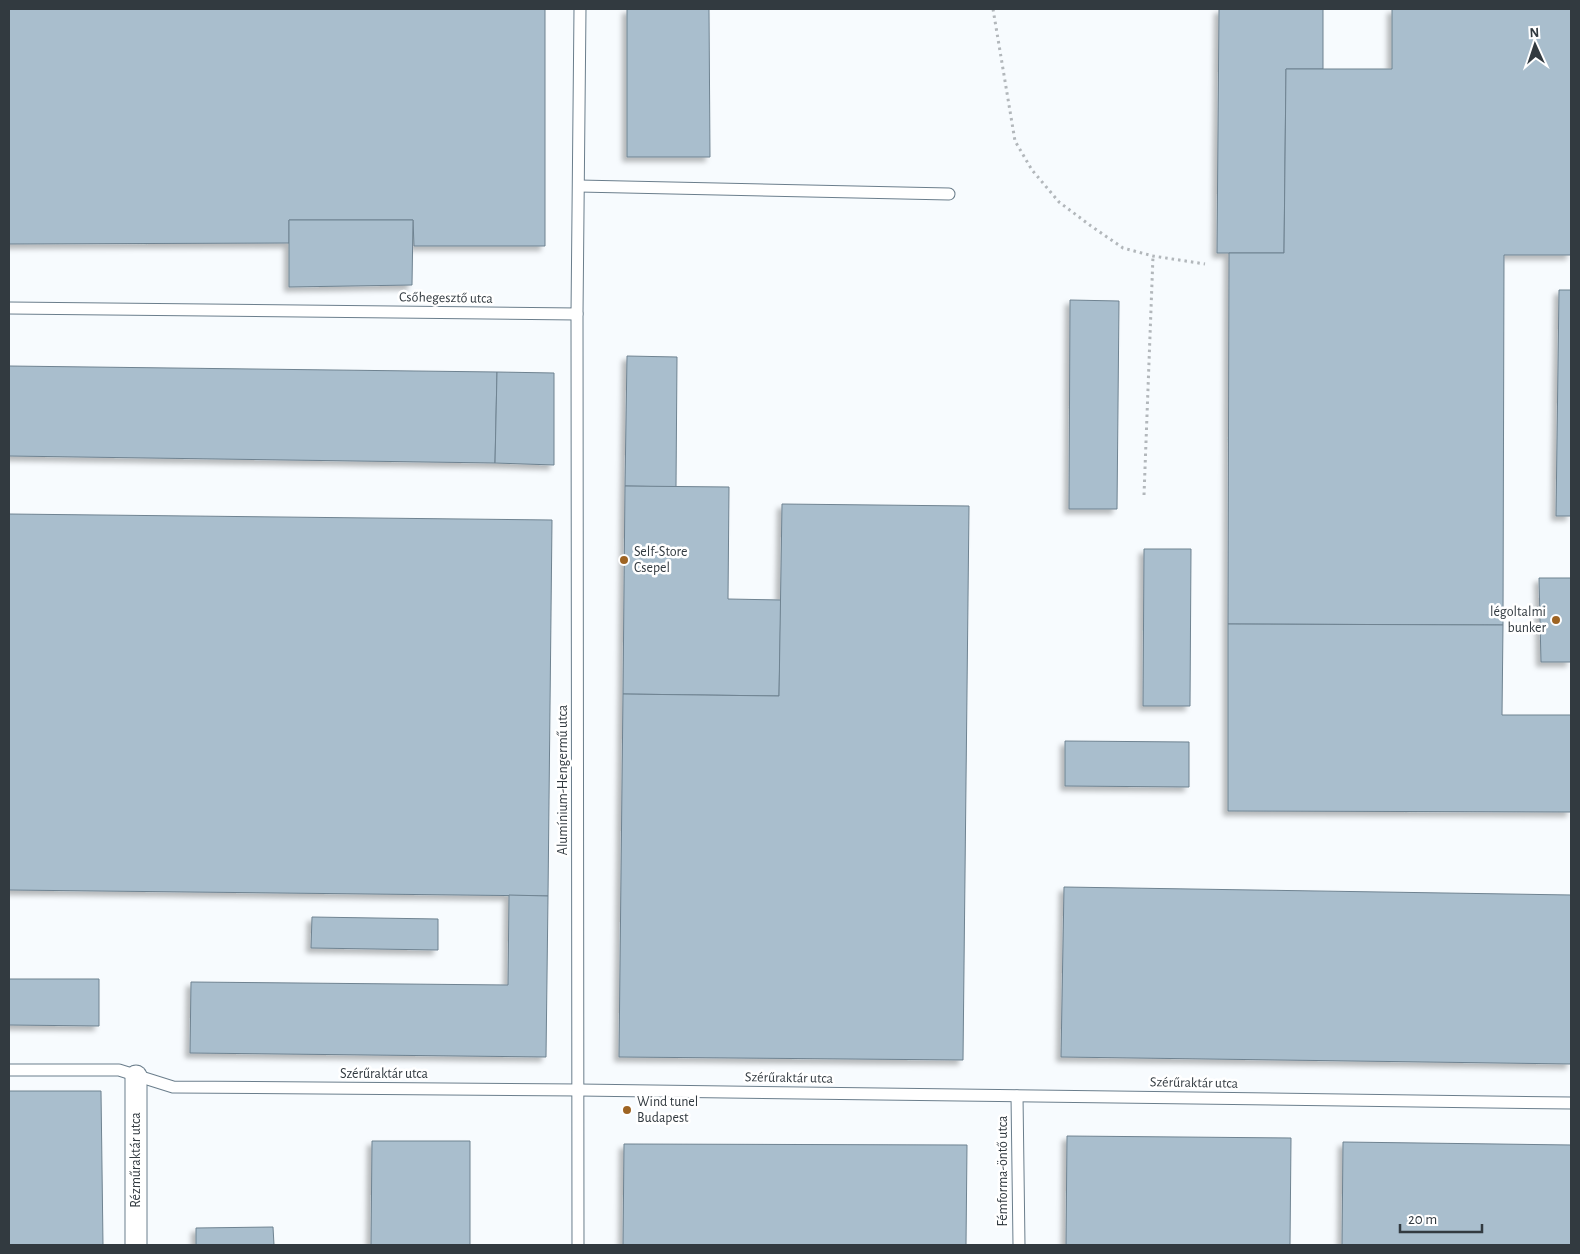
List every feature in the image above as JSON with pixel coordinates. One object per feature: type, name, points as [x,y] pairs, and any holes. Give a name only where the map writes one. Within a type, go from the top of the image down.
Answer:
[{"type":"street","name":"Rézműraktár utca","points":[[136,1076],[136,1245]]},
{"type":"lane","points":[[577,314],[580,9]]},
{"type":"lane","points":[[579,186],[948,194]]},
{"type":"lane","name":"Csőhegesztő utca","points":[[9,308],[577,314]]},
{"type":"lane","name":"Alumínium-Hengermű utca","points":[[577,314],[578,1245]]},
{"type":"lane","name":"Szérűraktár utca","points":[[9,1070],[119,1070],[174,1087],[579,1090],[1571,1103]]},
{"type":"lane","name":"Fémforma-öntő utca","points":[[1017,1096],[1019,1245]]},
{"type":"path","points":[[993,9],[1015,141],[1032,170],[1059,202],[1123,248],[1154,256],[1205,264]]},
{"type":"path","points":[[1144,495],[1154,256]]},
{"type":"building","points":[[9,9],[545,9],[545,246],[414,246],[413,220],[289,220],[289,243],[9,244]]},
{"type":"building","points":[[627,9],[709,9],[710,157],[627,157]]},
{"type":"building","points":[[1219,9],[1323,9],[1323,69],[1286,69],[1284,253],[1217,253]]},
{"type":"building","points":[[1392,9],[1571,9],[1571,255],[1504,255],[1503,625],[1228,624],[1229,253],[1284,253],[1286,69],[1392,69]]},
{"type":"building","points":[[289,220],[413,220],[412,285],[289,287]]},
{"type":"building","points":[[1559,290],[1571,290],[1571,516],[1556,516]]},
{"type":"building","points":[[1070,300],[1119,301],[1117,509],[1069,509]]},
{"type":"building","points":[[627,356],[677,357],[676,487],[625,486]]},
{"type":"building","points":[[9,366],[497,372],[495,463],[9,456]]},
{"type":"building","points":[[497,372],[554,373],[554,465],[495,463]]},
{"type":"building","points":[[625,486],[729,487],[728,599],[781,600],[779,696],[623,694]]},
{"type":"building","points":[[782,504],[969,506],[963,1060],[619,1057],[623,694],[779,696]]},
{"type":"building","points":[[9,514],[552,520],[548,896],[9,890]]},
{"type":"building","points":[[1144,549],[1191,549],[1190,706],[1143,706]]},
{"type":"building","name":"légoltalmi bunker","points":[[1539,578],[1571,578],[1571,662],[1541,662]]},
{"type":"building","points":[[1228,624],[1503,625],[1502,715],[1571,715],[1571,812],[1228,811]]},
{"type":"building","points":[[1065,741],[1189,742],[1189,787],[1065,786]]},
{"type":"building","points":[[1064,887],[1571,895],[1571,1064],[1061,1057]]},
{"type":"building","points":[[509,895],[548,896],[546,1057],[190,1053],[191,982],[508,985]]},
{"type":"building","points":[[312,917],[438,919],[438,950],[311,948]]},
{"type":"building","points":[[9,979],[99,979],[99,1026],[9,1025]]},
{"type":"building","points":[[9,1091],[101,1091],[103,1245],[9,1245]]},
{"type":"building","points":[[1067,1136],[1291,1138],[1290,1245],[1066,1245]]},
{"type":"building","points":[[372,1141],[470,1141],[470,1245],[371,1245]]},
{"type":"building","points":[[1343,1142],[1571,1145],[1571,1245],[1342,1245]]},
{"type":"building","points":[[624,1144],[967,1145],[966,1245],[623,1245]]},
{"type":"building","points":[[273,1227],[274,1245],[196,1245],[196,1228]]},
{"type":"place","name":"Self-Store Csepel","points":[[624,560]]},
{"type":"place","name":"légoltalmi bunker","points":[[1556,620]]},
{"type":"place","name":"Wind tunel Budapest","points":[[627,1110]]}]
